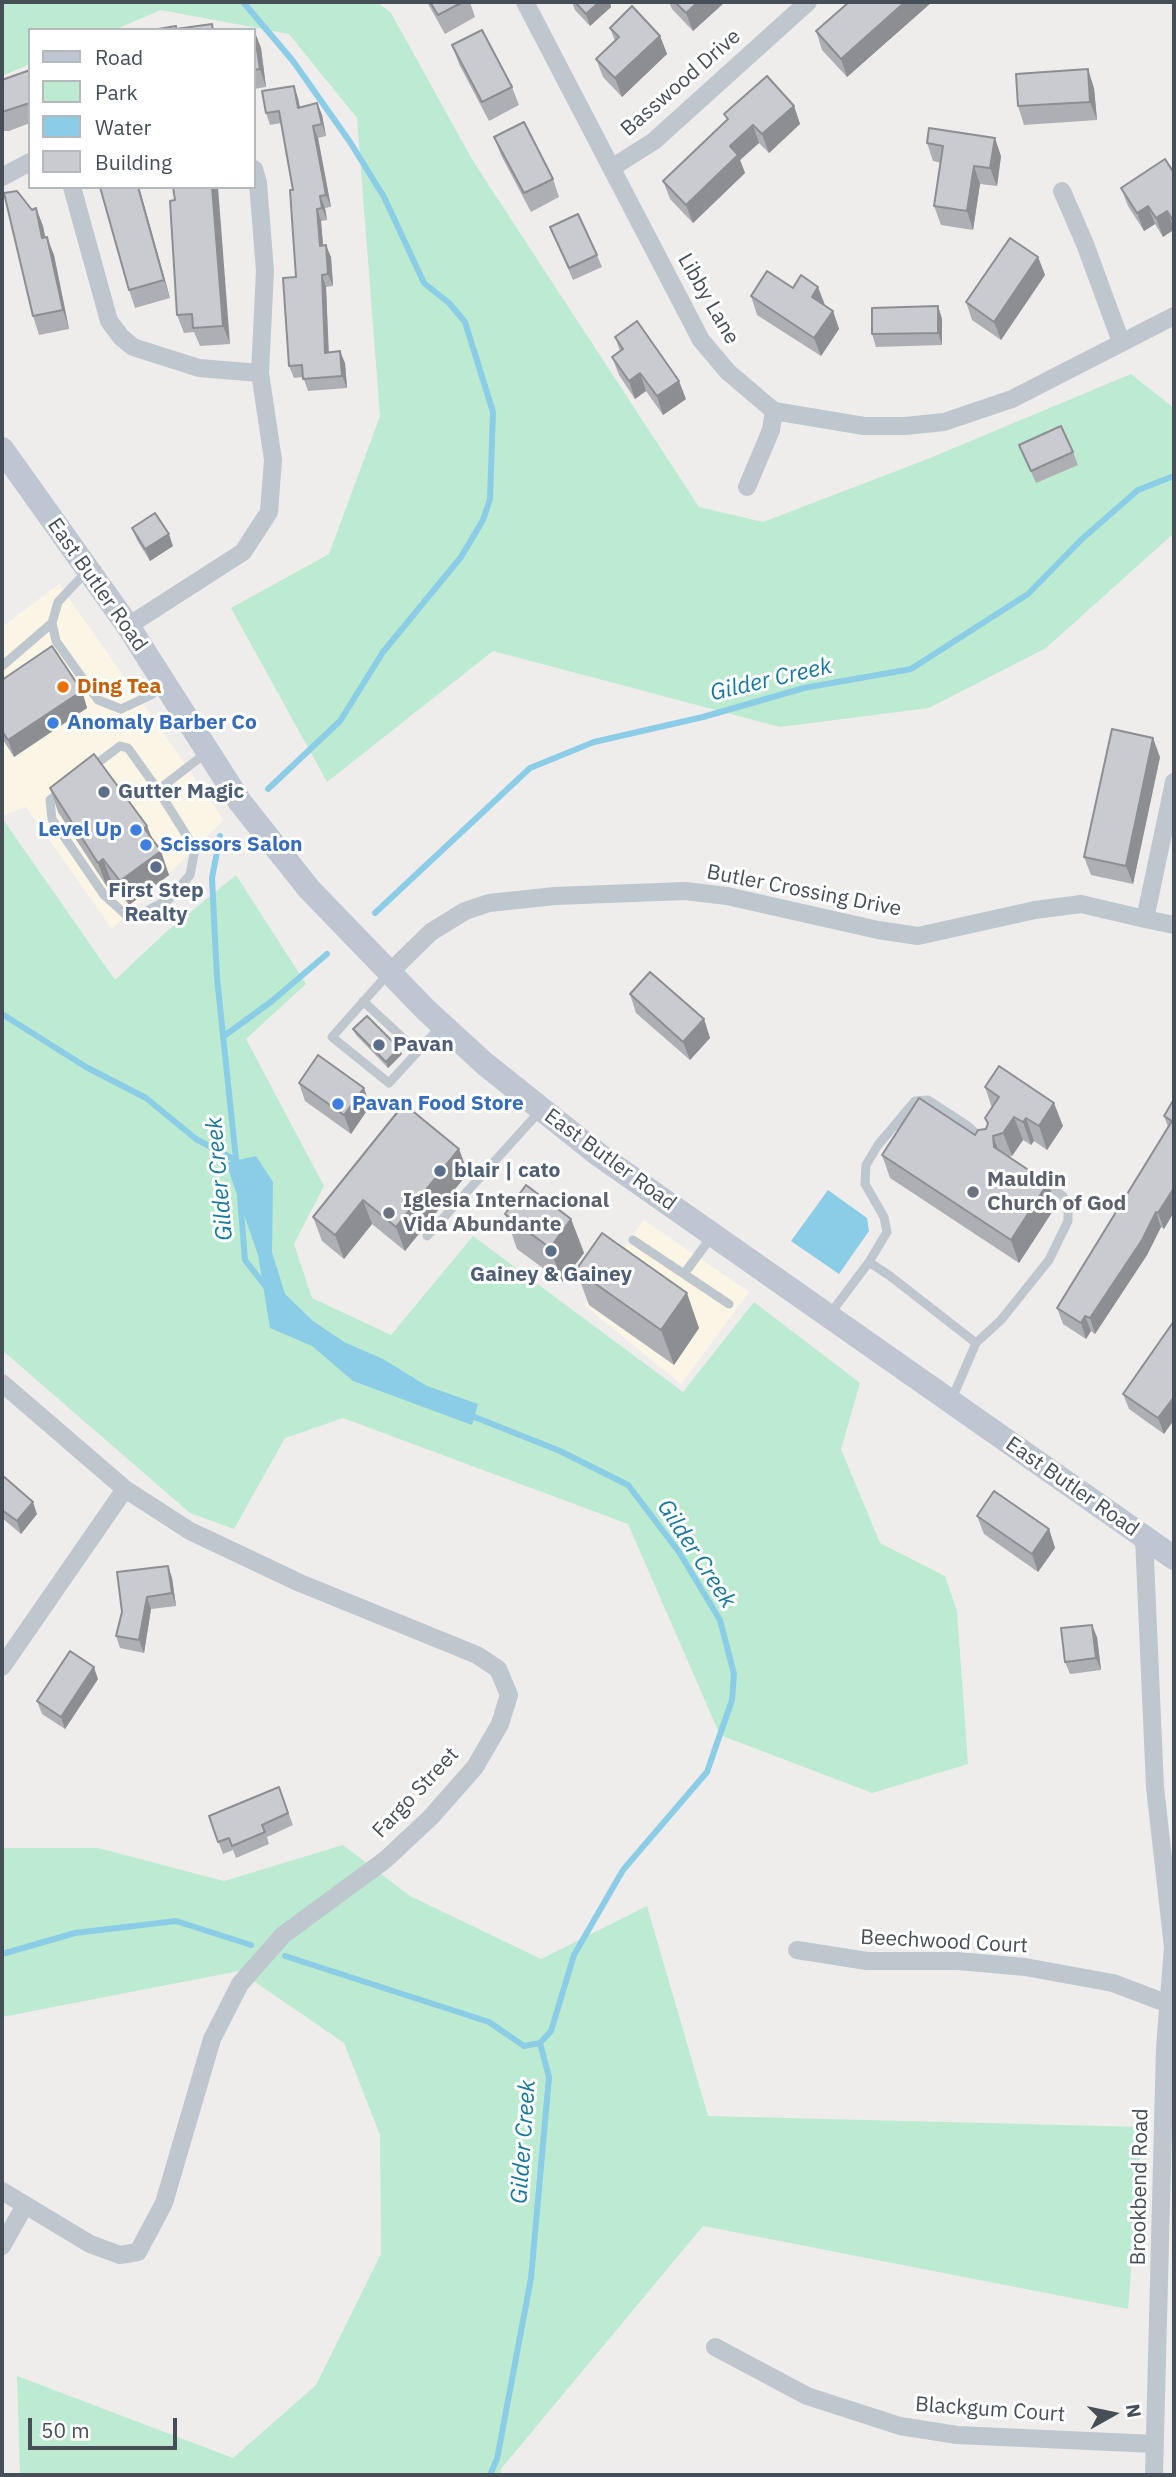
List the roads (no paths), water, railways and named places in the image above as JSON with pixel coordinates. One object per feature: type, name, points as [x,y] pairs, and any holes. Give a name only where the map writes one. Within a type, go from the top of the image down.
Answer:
[{"type":"main road","name":"East Butler Road","points":[[2,449],[128,626],[227,785],[309,889],[389,973],[541,1110],[828,1317],[1174,1558]]},
{"type":"street","name":"Libby Lane","points":[[525,2],[701,340],[727,372],[774,411]]},
{"type":"street","name":"Basswood Drive","points":[[613,167],[654,141],[808,2]]},
{"type":"street","points":[[2,177],[28,163]]},
{"type":"street","points":[[128,626],[243,552],[263,523],[273,492],[273,460],[260,373],[265,271],[256,176]]},
{"type":"street","points":[[73,189],[109,321],[121,337],[133,347],[199,368],[260,373]]},
{"type":"street","points":[[1062,191],[1085,244],[1121,342]]},
{"type":"street","points":[[747,487],[771,430],[774,411],[864,426],[944,422],[1012,399],[1174,316]]},
{"type":"street","points":[[1145,919],[1174,782]]},
{"type":"street","name":"Butler Crossing Drive","points":[[389,973],[431,932],[465,911],[489,903],[555,896],[641,891],[706,894],[918,936],[1035,910],[1082,904],[1174,925]]},
{"type":"street","name":"Fargo Street","points":[[2,1383],[125,1489],[190,1531],[243,1558],[477,1655],[503,1677],[508,1703],[500,1724],[475,1767],[431,1816],[385,1860],[283,1935],[240,1984],[212,2039],[164,2203],[138,2252],[120,2255],[90,2244],[24,2207],[2,2191]]},
{"type":"street","points":[[2,1667],[125,1489]]},
{"type":"street","name":"Brookbend Road","points":[[1144,1537],[1155,1787],[1172,1893],[1173,1947],[1154,2475]]},
{"type":"street","name":"Beechwood Court","points":[[797,1950],[867,1962],[958,1961],[1025,1967],[1113,1983],[1171,2005]]},
{"type":"street","points":[[2,2246],[24,2207]]},
{"type":"street","name":"Blackgum Court","points":[[715,2347],[807,2396],[900,2427],[957,2435],[1155,2444]]},
{"type":"lane","points":[[88,570],[58,602],[52,623],[57,641],[98,700],[121,709],[151,695],[164,684]]},
{"type":"lane","points":[[2,666],[52,623]]},
{"type":"lane","points":[[70,785],[50,800],[52,819],[104,895],[125,914],[145,912],[169,899],[190,875],[195,849],[128,748],[120,746],[80,777]]},
{"type":"lane","points":[[158,790],[207,752]]},
{"type":"lane","points":[[389,973],[332,1037],[388,1083],[443,1024]]},
{"type":"lane","points":[[363,1001],[417,1051]]},
{"type":"lane","points":[[828,1317],[869,1262],[887,1232],[884,1217],[865,1184],[866,1165],[878,1145],[915,1101],[928,1100],[968,1126],[990,1147]]},
{"type":"lane","points":[[426,1236],[541,1110]]},
{"type":"lane","points":[[950,1402],[976,1343],[1001,1320],[1049,1260],[1068,1221],[1068,1205],[1063,1196],[1031,1175]]},
{"type":"lane","points":[[684,1274],[713,1235]]},
{"type":"lane","points":[[633,1240],[729,1304]]},
{"type":"lane","points":[[869,1262],[976,1343]]},
{"type":"water","name":"Gilder Creek","points":[[256,1156],[273,1182],[272,1252],[285,1294],[313,1321],[344,1342],[383,1359],[427,1386],[478,1404],[472,1425],[353,1381],[312,1346],[270,1328],[258,1255],[226,1163]]},
{"type":"water","points":[[828,1190],[867,1218],[869,1231],[839,1274],[791,1241]]},
{"type":"waterway","points":[[243,2],[293,61],[350,142],[384,197],[424,283],[449,303],[465,322],[493,412],[490,499],[483,520],[461,557],[383,652],[340,721],[268,789]]},
{"type":"waterway","name":"Gilder Creek","points":[[375,913],[530,768],[594,742],[703,717],[804,688],[911,669],[1028,594],[1082,539],[1138,490],[1174,476]]},
{"type":"waterway","points":[[220,836],[212,878],[217,978],[237,1169]]},
{"type":"waterway","name":"Gilder Creek","points":[[224,1036],[272,1001],[327,954]]},
{"type":"waterway","points":[[2,1014],[86,1067],[146,1098],[196,1139],[237,1161]]},
{"type":"waterway","name":"Gilder Creek","points":[[240,1197],[245,1260],[266,1287]]},
{"type":"waterway","name":"Gilder Creek","points":[[467,1414],[560,1451],[628,1485],[679,1552],[720,1620],[734,1674],[732,1700],[707,1772],[623,1870],[574,1955],[551,2031],[540,2043]]},
{"type":"waterway","points":[[2,1954],[75,1933],[176,1921],[251,1945]]},
{"type":"waterway","points":[[285,1956],[489,2022],[524,2046],[540,2043]]},
{"type":"waterway","name":"Gilder Creek","points":[[490,2475],[497,2459],[531,2278],[549,2077],[540,2043]]},
{"type":"place","name":"Ding Tea","points":[[63,687]]},
{"type":"place","name":"Anomaly Barber Co","points":[[53,723]]},
{"type":"place","name":"Gutter Magic","points":[[104,792]]},
{"type":"place","name":"Level Up","points":[[136,830]]},
{"type":"place","name":"Scissors Salon","points":[[146,845]]},
{"type":"place","name":"First Step Realty","points":[[156,867]]},
{"type":"place","name":"Pavan","points":[[379,1045]]},
{"type":"place","name":"Pavan Food Store","points":[[338,1104]]},
{"type":"place","name":"blair | cato","points":[[440,1171]]},
{"type":"place","name":"Mauldin Church of God","points":[[973,1192]]},
{"type":"place","name":"Iglesia Internacional Vida Abundante","points":[[389,1213]]},
{"type":"place","name":"Gainey & Gainey","points":[[551,1251]]}]
